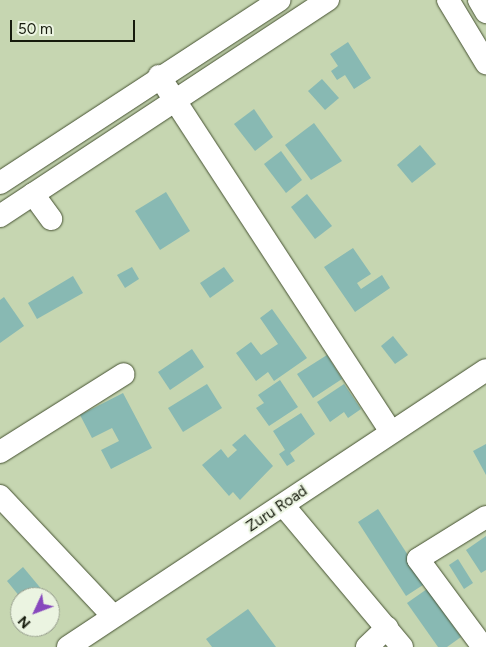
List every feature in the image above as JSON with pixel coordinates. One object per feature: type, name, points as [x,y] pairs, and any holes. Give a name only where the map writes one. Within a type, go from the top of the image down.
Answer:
[{"type":"street","points":[[0,183],[159,76],[280,0]]},
{"type":"street","points":[[0,216],[328,0]]},
{"type":"street","points":[[448,0],[486,64]]},
{"type":"street","points":[[479,0],[486,12]]},
{"type":"street","points":[[159,76],[391,432]]},
{"type":"street","points":[[34,194],[51,219]]},
{"type":"street","name":"Zuru Road","points":[[80,644],[113,616],[486,370]]},
{"type":"street","points":[[0,452],[124,374]]},
{"type":"street","points":[[0,496],[113,616]]},
{"type":"street","points":[[283,505],[402,647]]},
{"type":"street","points":[[482,647],[418,558],[486,517]]},
{"type":"street","points":[[367,647],[387,628]]},
{"type":"building","points":[[348,42],[371,78],[354,89],[345,75],[337,80],[331,71],[338,66],[330,54]]},
{"type":"building","points":[[322,79],[339,98],[325,110],[308,91]]},
{"type":"building","points":[[254,109],[273,137],[255,151],[234,124]]},
{"type":"building","points":[[314,123],[342,161],[311,180],[285,145]]},
{"type":"building","points":[[420,145],[436,164],[412,183],[397,165]]},
{"type":"building","points":[[281,151],[302,180],[286,193],[264,164]]},
{"type":"building","points":[[166,192],[190,231],[160,250],[135,211]]},
{"type":"building","points":[[307,194],[332,226],[315,239],[291,207]]},
{"type":"building","points":[[353,248],[371,274],[357,283],[361,289],[382,275],[390,288],[355,312],[324,267]]},
{"type":"building","points":[[132,267],[139,279],[125,288],[117,275]]},
{"type":"building","points":[[224,267],[234,281],[210,298],[200,283]]},
{"type":"building","points":[[73,276],[83,293],[37,319],[28,303]]},
{"type":"building","points":[[4,297],[24,326],[0,343],[0,300]]},
{"type":"building","points":[[272,309],[307,358],[274,381],[268,372],[256,381],[236,353],[251,342],[261,355],[278,344],[260,318]]},
{"type":"building","points":[[393,336],[408,355],[395,364],[381,346]]},
{"type":"building","points":[[192,349],[204,367],[170,390],[158,372]]},
{"type":"building","points":[[327,355],[342,379],[313,398],[297,374]]},
{"type":"building","points":[[280,380],[298,407],[269,426],[256,408],[264,403],[258,395]]},
{"type":"building","points":[[207,384],[222,408],[183,432],[168,408]]},
{"type":"building","points":[[344,384],[361,409],[348,418],[344,412],[330,422],[317,402]]},
{"type":"building","points":[[123,393],[152,448],[111,469],[101,450],[119,441],[112,428],[92,438],[80,415]]},
{"type":"building","points":[[301,413],[315,434],[290,453],[295,461],[287,466],[279,454],[285,450],[273,431]]},
{"type":"building","points":[[245,434],[273,466],[240,500],[233,492],[229,496],[202,465],[221,449],[228,458],[237,450],[232,445]]},
{"type":"building","points":[[486,444],[486,475],[473,451]]},
{"type":"building","points":[[378,509],[426,583],[406,596],[358,522]]},
{"type":"building","points":[[486,536],[486,570],[481,573],[466,550]]},
{"type":"building","points":[[458,559],[473,583],[464,589],[449,565]]},
{"type":"building","points":[[23,567],[40,587],[12,587],[7,581]]},
{"type":"building","points":[[427,589],[461,637],[447,647],[438,647],[407,603]]},
{"type":"building","points":[[248,609],[276,647],[212,647],[206,639]]}]
